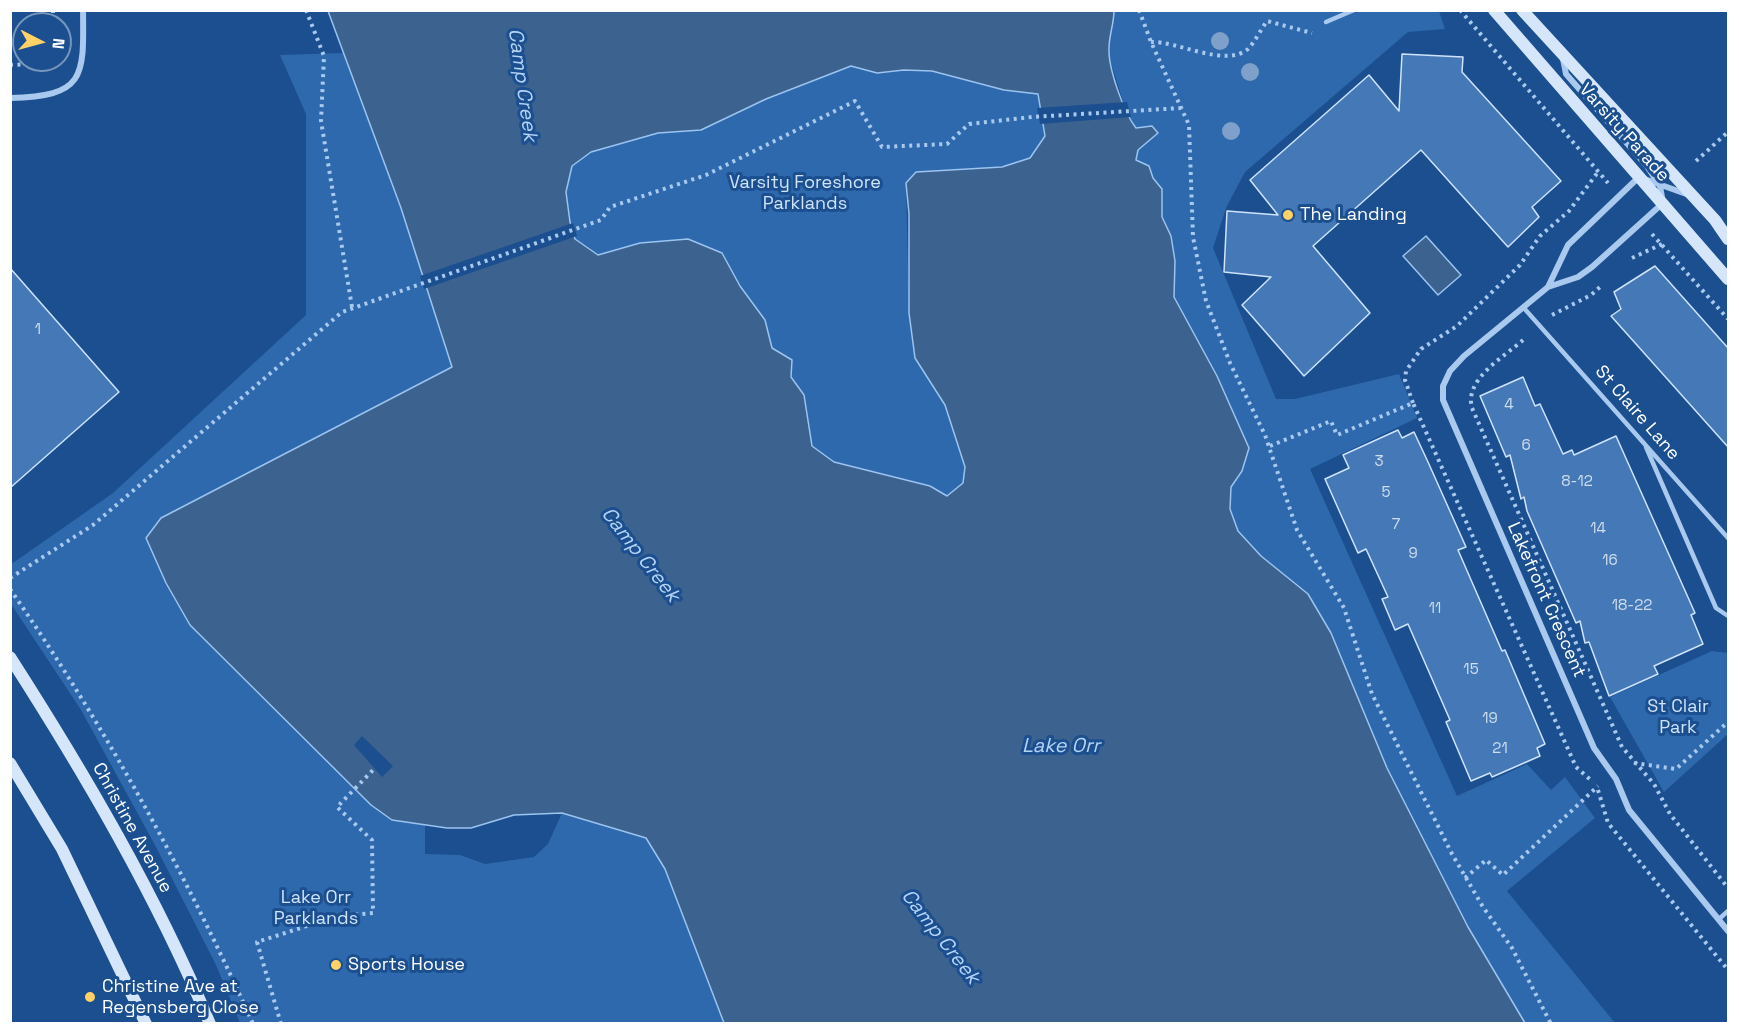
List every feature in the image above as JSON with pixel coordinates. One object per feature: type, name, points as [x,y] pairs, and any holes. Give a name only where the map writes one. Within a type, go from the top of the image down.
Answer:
[{"type":"main road","name":"Varsity Parade","points":[[1494,10],[1728,279]]},
{"type":"main road","name":"Varsity Parade","points":[[1522,10],[1690,196],[1715,220],[1728,239]]},
{"type":"main road","name":"Christine Avenue","points":[[10,657],[80,770],[140,879],[210,1023]]},
{"type":"main road","points":[[10,763],[62,849],[146,1023]]},
{"type":"street","points":[[10,98],[56,94],[71,86],[78,76],[84,54],[83,10]]},
{"type":"street","points":[[1562,55],[1566,74],[1647,165],[1660,186],[1663,203]]},
{"type":"street","points":[[1640,177],[1690,196]]},
{"type":"street","name":"Lakefront Crescent","points":[[1548,287],[1568,245],[1640,177]]},
{"type":"street","name":"Lakefront Crescent","points":[[1663,203],[1578,277],[1548,287],[1464,356],[1450,371],[1443,386],[1447,411],[1593,748],[1617,779],[1629,810],[1728,931]]},
{"type":"lane","points":[[1326,21],[1354,10]]},
{"type":"lane","name":"St Claire Lane","points":[[1523,307],[1728,538]]},
{"type":"lane","points":[[1644,442],[1716,608],[1728,616]]},
{"type":"lane","points":[[1719,920],[1728,911]]},
{"type":"path","points":[[306,10],[324,56],[321,121],[351,307],[358,306]]},
{"type":"path","points":[[1140,10],[1150,42],[1189,125],[1190,204],[1201,281],[1230,363],[1270,446],[1297,530],[1344,608],[1354,631],[1372,694],[1465,879],[1512,948],[1551,1023]]},
{"type":"path","points":[[1460,10],[1619,196]]},
{"type":"path","points":[[1150,42],[1166,42],[1226,57],[1247,49],[1267,21],[1310,34],[1326,21]]},
{"type":"path","points":[[10,578],[93,525],[342,312],[601,220],[610,207],[706,175],[855,101],[882,147],[947,144],[969,124],[1032,117],[1181,108]]},
{"type":"path","points":[[1696,161],[1728,132]]},
{"type":"path","points":[[1433,443],[1413,403],[1405,380],[1406,371],[1421,349],[1457,326],[1520,265],[1540,236],[1569,211],[1598,172]]},
{"type":"path","points":[[1642,223],[1728,319]]},
{"type":"path","points":[[1523,340],[1474,384],[1470,399],[1622,747],[1654,784],[1670,814],[1728,888]]},
{"type":"path","points":[[1270,446],[1331,421],[1337,435],[1413,403]]},
{"type":"path","points":[[10,589],[97,722],[151,819],[253,1023]]},
{"type":"path","points":[[1634,763],[1676,769],[1728,722]]},
{"type":"path","points":[[281,1023],[257,942],[338,916],[373,913],[372,840],[337,807],[375,768]]},
{"type":"path","points":[[1465,879],[1486,860],[1503,875],[1598,786]]},
{"type":"green space","points":[[1114,11],[1439,11],[1445,29],[1408,32],[1245,172],[1226,208],[1213,248],[1276,399],[1295,399],[1399,374],[1417,418],[1310,469],[1457,796],[1527,764],[1551,790],[1565,777],[1595,818],[1507,891],[1615,1023],[1525,1023],[1468,927],[1387,768],[1331,633],[1308,594],[1261,556],[1238,531],[1230,509],[1231,487],[1242,471],[1249,448],[1217,376],[1174,297],[1175,261],[1171,236],[1162,217],[1162,189],[1153,178],[1149,166],[1136,160],[1136,128],[1128,117],[1111,63],[1109,47]]},
{"type":"green space","name":"Lake Orr Parklands","points":[[344,53],[401,208],[453,367],[161,518],[392,820],[425,824],[425,854],[460,855],[485,864],[534,857],[548,844],[562,813],[646,838],[665,869],[724,1023],[240,1023],[216,965],[156,847],[81,710],[11,604],[10,565],[113,493],[306,315],[306,114],[280,55]]},
{"type":"green space","name":"Varsity Foreshore Parklands","points":[[851,66],[877,73],[904,70],[932,71],[1004,90],[1038,93],[1045,136],[1030,158],[1002,167],[916,172],[906,183],[909,313],[915,358],[945,405],[965,467],[963,483],[947,496],[930,486],[834,462],[812,446],[804,395],[772,348],[765,320],[740,286],[722,253],[640,243],[598,255],[575,239],[570,222],[566,192],[572,166],[591,152],[658,133],[701,130],[766,99]]},
{"type":"green space","name":"St Clair Park","points":[[1712,651],[1728,653],[1728,734],[1664,792],[1610,697]]},
{"type":"water","name":"Lake Orr","points":[[328,11],[1114,11],[1109,57],[1118,90],[1136,128],[1152,126],[1158,133],[1138,150],[1136,160],[1149,166],[1153,178],[1162,189],[1162,217],[1171,236],[1175,261],[1174,297],[1217,376],[1249,448],[1242,471],[1231,487],[1230,509],[1238,531],[1261,556],[1308,594],[1331,633],[1387,768],[1468,927],[1525,1023],[724,1023],[665,869],[646,838],[562,813],[514,815],[471,828],[447,828],[392,820],[371,805],[190,625],[166,583],[146,538],[161,518],[452,367],[401,208]],"holes":[[[851,66],[877,73],[904,70],[932,71],[1004,90],[1038,94],[1045,136],[1030,158],[1002,167],[916,172],[906,183],[909,214],[909,313],[915,358],[945,405],[965,467],[963,483],[947,496],[930,486],[834,462],[812,446],[804,395],[791,377],[792,360],[772,348],[765,320],[740,286],[722,253],[688,239],[640,243],[598,255],[575,239],[570,222],[566,192],[572,166],[591,152],[658,133],[701,130],[766,99]]]},
{"type":"water","points":[[1426,236],[1461,275],[1438,295],[1403,256]]},
{"type":"pier","points":[[1127,102],[1131,117],[1040,124],[1037,108]]},
{"type":"pier","points":[[573,223],[577,236],[424,289],[420,276]]},
{"type":"pier","points":[[362,736],[393,766],[382,777],[354,745]]},
{"type":"building","name":"The Landing","points":[[1402,54],[1463,57],[1462,72],[1561,181],[1532,207],[1539,217],[1508,247],[1421,150],[1313,246],[1370,313],[1304,376],[1242,305],[1271,277],[1224,272],[1227,211],[1278,215],[1250,180],[1369,75],[1399,111]]},
{"type":"building","points":[[1655,266],[1728,348],[1728,447],[1611,316],[1621,309],[1614,292]]},
{"type":"building","points":[[10,268],[119,392],[10,488]]},
{"type":"building","points":[[1523,377],[1535,406],[1540,404],[1563,454],[1572,450],[1574,455],[1616,436],[1695,613],[1691,615],[1703,644],[1654,666],[1658,674],[1609,696],[1589,642],[1585,643],[1580,621],[1576,623],[1527,511],[1524,497],[1521,499],[1510,455],[1506,457],[1480,396]]},
{"type":"building","points":[[1398,430],[1402,438],[1414,432],[1466,547],[1458,550],[1502,651],[1505,650],[1545,744],[1537,748],[1540,756],[1492,777],[1490,773],[1471,781],[1446,722],[1450,720],[1408,624],[1395,630],[1382,599],[1388,597],[1366,549],[1358,553],[1325,479],[1349,468],[1343,455]]},
{"type":"place","name":"The Landing","points":[[1288,215]]},
{"type":"place","name":"Sports House","points":[[336,965]]},
{"type":"place","name":"Christine Ave at Regensberg Close","points":[[90,997]]},
{"type":"water label","name":"Camp Creek","points":[[522,85]]},
{"type":"water label","name":"Camp Creek","points":[[640,555]]},
{"type":"water label","name":"Camp Creek","points":[[940,937]]}]
